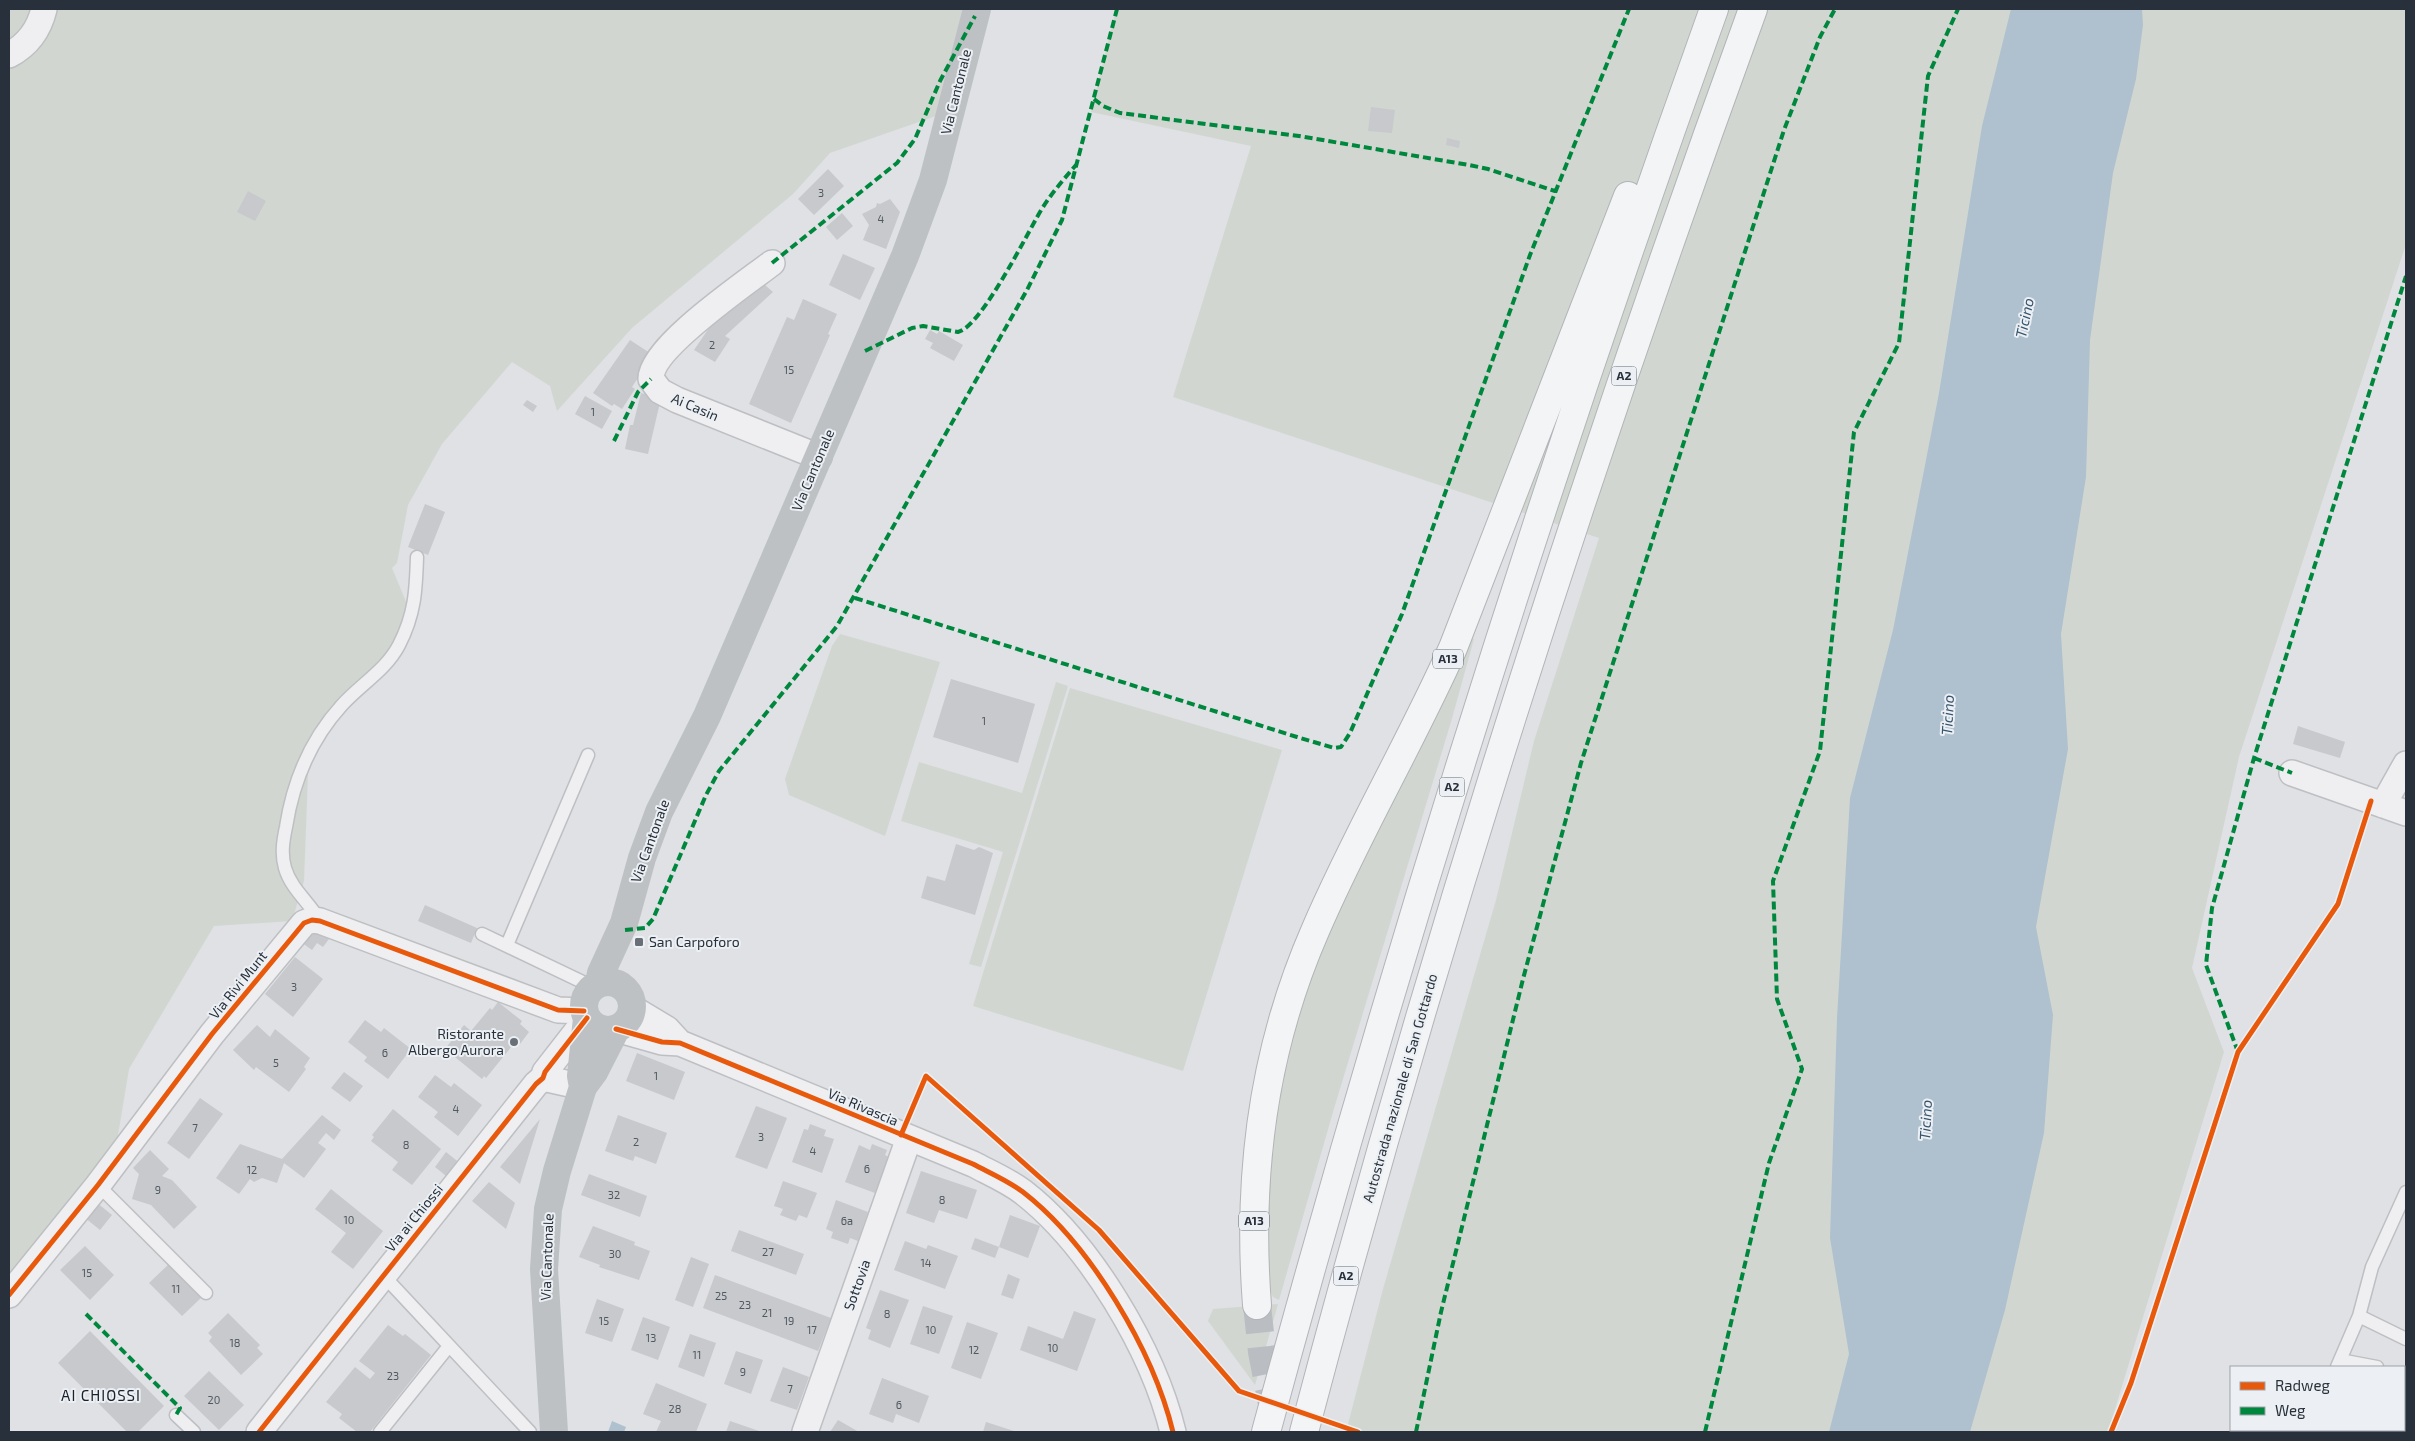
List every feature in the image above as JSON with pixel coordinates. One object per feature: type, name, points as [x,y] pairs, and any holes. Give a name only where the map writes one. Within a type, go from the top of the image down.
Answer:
[{"type":"highway","name":"A2","points":[[1266,1432],[1356,1107],[1460,762],[1560,451],[1714,9]]},
{"type":"highway","name":"Autostrada nazionale di San Gottardo","points":[[1304,1432],[1379,1156],[1503,746],[1625,373],[1753,9]]},
{"type":"highway","name":"A13","points":[[1257,1305],[1254,1232],[1258,1138],[1268,1077],[1291,994],[1329,898],[1430,700],[1453,648],[1636,176],[1664,150]]},
{"type":"main road","name":"Via Cantonale","points":[[554,1432],[545,1301],[545,1237],[552,1191],[583,1086],[594,1072],[605,1003],[603,968],[624,922],[642,858],[659,812],[707,716],[905,256],[933,180],[977,9]]},
{"type":"street","points":[[9,55],[25,46],[32,38],[44,9]]},
{"type":"street","name":"Ai Casin","points":[[772,263],[681,335],[656,362],[651,380],[660,390],[677,400],[819,457]]},
{"type":"street","points":[[2292,773],[2395,809],[2406,764]]},
{"type":"street","name":"Via Rivi Munt","points":[[9,1296],[98,1185],[182,1074],[296,930],[308,921],[320,921]]},
{"type":"street","points":[[320,921],[558,1010],[605,1003]]},
{"type":"street","name":"Via Rivascia","points":[[605,1003],[662,1042],[680,1043],[910,1138],[1001,1178],[1023,1192],[1060,1227],[1109,1292],[1141,1348],[1169,1416],[1173,1432]]},
{"type":"street","name":"Via ai Chiossi","points":[[259,1432],[536,1084],[543,1078],[545,1072],[605,1003]]},
{"type":"street","points":[[543,1078],[583,1086]]},
{"type":"street","name":"Sottovia","points":[[804,1432],[910,1138]]},
{"type":"lane","points":[[320,921],[313,908],[289,879],[282,859],[293,788],[312,746],[330,720],[342,705],[384,667],[399,644],[416,601],[417,557]]},
{"type":"lane","points":[[507,945],[588,755]]},
{"type":"lane","points":[[482,934],[507,945],[605,1003]]},
{"type":"lane","points":[[98,1185],[206,1293]]},
{"type":"lane","points":[[2364,1366],[2339,1364],[2359,1316],[2372,1267],[2406,1192]]},
{"type":"lane","points":[[383,1275],[530,1432]]},
{"type":"lane","points":[[2359,1316],[2406,1339]]},
{"type":"lane","points":[[380,1432],[449,1346]]},
{"type":"lane","points":[[176,1415],[194,1432]]},
{"type":"shaded area","points":[[9,9],[977,9],[953,110],[830,153],[793,194],[632,328],[557,411],[550,386],[512,362],[442,444],[408,505],[397,563],[392,568],[412,616],[388,665],[309,747],[304,881],[292,921],[214,926],[129,1069],[113,1165],[9,1295]]},
{"type":"shaded area","points":[[1116,9],[2406,9],[2406,244],[2239,757],[2192,968],[2224,1052],[2108,1432],[1346,1432],[1383,1289],[1496,900],[1534,741],[1599,538],[1173,397],[1251,146],[1091,112]]},
{"type":"shaded area","points":[[840,634],[940,662],[885,836],[789,795],[785,779],[832,646]]},
{"type":"shaded area","points":[[1469,637],[1474,639],[1451,722],[1333,1112],[1279,1300],[1273,1297],[1263,1276],[1266,1136],[1305,977]]},
{"type":"shaded area","points":[[1056,682],[1068,686],[981,967],[969,964],[1003,852],[901,821],[919,762],[1022,793]]},
{"type":"shaded area","points":[[1070,688],[1282,750],[1183,1071],[973,1006]]},
{"type":"shaded area","points":[[1278,1304],[1255,1385],[1208,1321],[1213,1309]]},
{"type":"water","name":"Ticino","points":[[2011,9],[2142,9],[2143,25],[2136,79],[2113,173],[2090,340],[2086,477],[2061,634],[2068,749],[2036,927],[2053,1015],[2044,1133],[2005,1310],[1970,1432],[1829,1432],[1849,1354],[1830,1238],[1837,1018],[1850,798],[1893,630],[1939,393],[1982,126]]},
{"type":"water","points":[[612,1421],[626,1427],[624,1432],[608,1432]]},
{"type":"building","points":[[1371,107],[1395,110],[1392,133],[1368,131]]},
{"type":"building","points":[[1447,138],[1460,141],[1459,148],[1446,145]]},
{"type":"building","points":[[828,169],[844,186],[814,215],[798,199]]},
{"type":"building","points":[[248,191],[266,201],[255,221],[237,212]]},
{"type":"building","points":[[890,199],[900,212],[886,249],[863,240],[869,225],[862,214],[876,207],[877,203],[880,204]]},
{"type":"building","points":[[842,213],[853,226],[837,240],[826,227]]},
{"type":"building","points":[[843,254],[875,268],[860,300],[829,285]]},
{"type":"building","points":[[757,278],[773,292],[725,336],[730,339],[715,362],[694,350],[709,328],[707,325]]},
{"type":"building","points":[[803,299],[837,314],[828,334],[830,335],[791,423],[749,404],[787,317],[794,320]]},
{"type":"building","points":[[930,330],[937,334],[939,331],[963,345],[954,361],[930,348],[933,343],[925,339]]},
{"type":"building","points":[[630,340],[653,355],[632,387],[635,389],[622,409],[614,404],[612,406],[593,393]]},
{"type":"building","points":[[641,393],[661,398],[648,454],[625,449],[630,425],[633,425]]},
{"type":"building","points":[[585,396],[612,411],[602,429],[575,414]]},
{"type":"building","points":[[527,400],[537,406],[533,412],[523,405]]},
{"type":"building","points":[[425,504],[445,512],[428,555],[408,547]]},
{"type":"building","points":[[951,679],[1035,704],[1018,763],[933,737]]},
{"type":"building","points":[[2298,726],[2345,742],[2340,758],[2293,744]]},
{"type":"building","points":[[956,844],[974,850],[979,847],[993,853],[975,915],[921,898],[927,876],[945,881]]},
{"type":"building","points":[[425,905],[477,928],[471,943],[418,921]]},
{"type":"building","points":[[312,927],[329,939],[323,947],[317,943],[312,950],[301,942]]},
{"type":"building","points":[[295,957],[323,979],[293,1017],[265,994]]},
{"type":"building","points":[[498,1002],[522,1021],[520,1024],[529,1032],[520,1044],[516,1041],[486,1078],[484,1076],[482,1079],[445,1049],[464,1025],[471,1031],[490,1008],[492,1010]]},
{"type":"building","points":[[365,1020],[381,1032],[384,1028],[411,1049],[388,1079],[364,1061],[367,1057],[348,1042]]},
{"type":"building","points":[[257,1025],[270,1037],[275,1029],[310,1058],[304,1067],[306,1069],[289,1092],[256,1067],[254,1070],[233,1050]]},
{"type":"building","points":[[637,1053],[685,1072],[674,1100],[626,1081]]},
{"type":"building","points":[[344,1072],[363,1086],[350,1102],[331,1088]]},
{"type":"building","points":[[435,1075],[451,1087],[454,1083],[482,1105],[458,1136],[434,1117],[438,1112],[418,1097]]},
{"type":"building","points":[[200,1098],[223,1114],[189,1159],[167,1143]]},
{"type":"building","points":[[756,1106],[787,1118],[767,1169],[735,1157]]},
{"type":"building","points":[[393,1109],[441,1149],[412,1185],[392,1170],[398,1162],[371,1141],[374,1137],[372,1135]]},
{"type":"building","points":[[322,1115],[341,1130],[334,1140],[326,1133],[318,1143],[326,1149],[304,1178],[284,1163],[277,1183],[262,1178],[254,1182],[250,1179],[239,1194],[216,1178],[240,1144],[282,1159]]},
{"type":"building","points":[[618,1115],[667,1133],[656,1164],[635,1156],[633,1161],[605,1151]]},
{"type":"building","points":[[540,1119],[520,1184],[500,1167]]},
{"type":"building","points":[[810,1124],[826,1130],[824,1136],[834,1139],[822,1173],[792,1162],[804,1129],[808,1130]]},
{"type":"building","points":[[872,1144],[887,1150],[885,1155],[889,1157],[875,1193],[845,1182],[859,1145],[870,1150]]},
{"type":"building","points":[[150,1150],[169,1169],[162,1176],[172,1180],[197,1207],[174,1229],[151,1205],[132,1199],[139,1174],[133,1168]]},
{"type":"building","points":[[446,1152],[461,1164],[450,1179],[435,1167]]},
{"type":"building","points":[[921,1171],[977,1190],[967,1219],[939,1210],[934,1223],[906,1213]]},
{"type":"building","points":[[589,1174],[647,1196],[640,1217],[581,1195]]},
{"type":"building","points":[[783,1181],[817,1193],[807,1218],[799,1215],[796,1221],[780,1215],[783,1209],[774,1206]]},
{"type":"building","points":[[489,1182],[515,1203],[506,1229],[472,1201]]},
{"type":"building","points":[[331,1189],[383,1231],[353,1269],[331,1252],[346,1233],[315,1209]]},
{"type":"building","points":[[836,1200],[868,1212],[858,1241],[850,1238],[848,1244],[831,1238],[833,1232],[826,1229]]},
{"type":"building","points":[[96,1202],[112,1215],[100,1230],[84,1217]]},
{"type":"building","points":[[1010,1215],[1040,1226],[1028,1258],[999,1247]]},
{"type":"building","points":[[593,1226],[635,1242],[634,1245],[650,1251],[639,1280],[599,1267],[600,1265],[579,1257]]},
{"type":"building","points":[[739,1230],[804,1254],[796,1275],[731,1251]]},
{"type":"building","points":[[975,1238],[999,1247],[995,1258],[971,1249]]},
{"type":"building","points":[[905,1241],[926,1249],[928,1245],[958,1256],[945,1289],[894,1270]]},
{"type":"building","points":[[85,1246],[114,1275],[90,1300],[60,1270]]},
{"type":"building","points":[[691,1257],[709,1264],[693,1307],[675,1300]]},
{"type":"building","points":[[171,1262],[203,1296],[182,1316],[149,1283]]},
{"type":"building","points":[[1008,1274],[1020,1279],[1013,1299],[1001,1295]]},
{"type":"building","points":[[715,1275],[831,1318],[818,1351],[703,1308]]},
{"type":"building","points":[[880,1290],[909,1300],[890,1348],[868,1339],[871,1330],[866,1328]]},
{"type":"building","points":[[597,1299],[624,1309],[612,1342],[585,1333]]},
{"type":"building","points":[[923,1306],[953,1316],[939,1354],[910,1344]]},
{"type":"building","points":[[1074,1311],[1096,1319],[1077,1371],[1020,1350],[1028,1326],[1063,1339]]},
{"type":"building","points":[[228,1313],[260,1345],[257,1348],[263,1354],[241,1375],[209,1341],[212,1337],[208,1333]]},
{"type":"building","points":[[643,1317],[670,1327],[658,1360],[631,1350]]},
{"type":"building","points":[[967,1322],[998,1333],[981,1379],[951,1368]]},
{"type":"building","points":[[388,1325],[403,1336],[405,1334],[431,1355],[370,1432],[357,1432],[339,1418],[342,1414],[326,1402],[355,1367],[370,1379],[375,1373],[359,1361]]},
{"type":"building","points":[[90,1331],[164,1406],[138,1432],[127,1432],[58,1363]]},
{"type":"building","points":[[690,1334],[716,1343],[704,1377],[678,1367]]},
{"type":"building","points":[[736,1351],[763,1360],[751,1394],[724,1384]]},
{"type":"building","points":[[783,1367],[809,1377],[797,1410],[770,1401]]},
{"type":"building","points":[[209,1371],[244,1405],[219,1430],[184,1396]]},
{"type":"building","points":[[882,1378],[929,1396],[919,1423],[896,1414],[893,1423],[869,1414]]},
{"type":"building","points":[[656,1383],[707,1404],[696,1432],[656,1432],[661,1421],[643,1414]]},
{"type":"building","points":[[838,1420],[859,1432],[830,1432]]},
{"type":"building","points":[[730,1421],[762,1432],[726,1432]]},
{"type":"building","points":[[986,1422],[1017,1432],[983,1432]]},
{"type":"tunnel","points":[[1257,1305],[1262,1352],[1274,1414]]},
{"type":"marked path","points":[[625,930],[645,928],[653,919],[706,795],[719,771],[837,626],[1027,290],[1062,220],[1117,9]]},
{"type":"marked path","points":[[855,598],[1297,737],[1334,748],[1341,747],[1350,733],[1402,614],[1530,255],[1629,9]]},
{"type":"marked path","points":[[1416,1432],[1441,1312],[1523,979],[1581,763],[1784,130],[1820,37],[1835,9]]},
{"type":"marked path","points":[[1705,1432],[1769,1163],[1802,1069],[1777,999],[1773,881],[1820,751],[1854,432],[1899,343],[1928,76],[1958,9]]},
{"type":"marked path","points":[[772,263],[897,163],[915,139],[940,81],[975,16]]},
{"type":"marked path","points":[[1094,99],[1103,106],[1120,113],[1299,136],[1469,165],[1488,169],[1555,191]]},
{"type":"marked path","points":[[865,351],[912,328],[923,326],[958,332],[968,326],[991,298],[1044,206],[1076,165]]},
{"type":"marked path","points":[[2238,1052],[2206,965],[2212,908],[2254,758],[2406,276]]},
{"type":"marked path","points":[[614,441],[638,392],[651,379]]},
{"type":"marked path","points":[[2254,758],[2292,773]]},
{"type":"marked path","points":[[86,1314],[180,1408],[176,1415]]},
{"type":"cycle path","points":[[2111,1432],[2131,1383],[2238,1052],[2338,904],[2371,801]]},
{"type":"cycle path","points":[[9,1295],[98,1185],[212,1034],[304,923],[312,920],[320,921],[558,1010],[584,1011]]},
{"type":"cycle path","points":[[259,1432],[536,1084],[543,1078],[545,1072],[587,1018]]},
{"type":"cycle path","points":[[616,1029],[662,1042],[680,1043],[973,1164],[1005,1180],[1023,1192],[1048,1214],[1072,1240],[1095,1269],[1116,1301],[1151,1367],[1164,1400],[1173,1432]]},
{"type":"cycle path","points":[[901,1135],[926,1076],[1099,1230],[1239,1391],[1358,1432]]},
{"type":"place","name":"San Carpoforo","points":[[639,942]]},
{"type":"place","name":"Ristorante Albergo Aurora","points":[[514,1042]]},
{"type":"district","name":"AI CHIOSSI","points":[[101,1396]]}]
